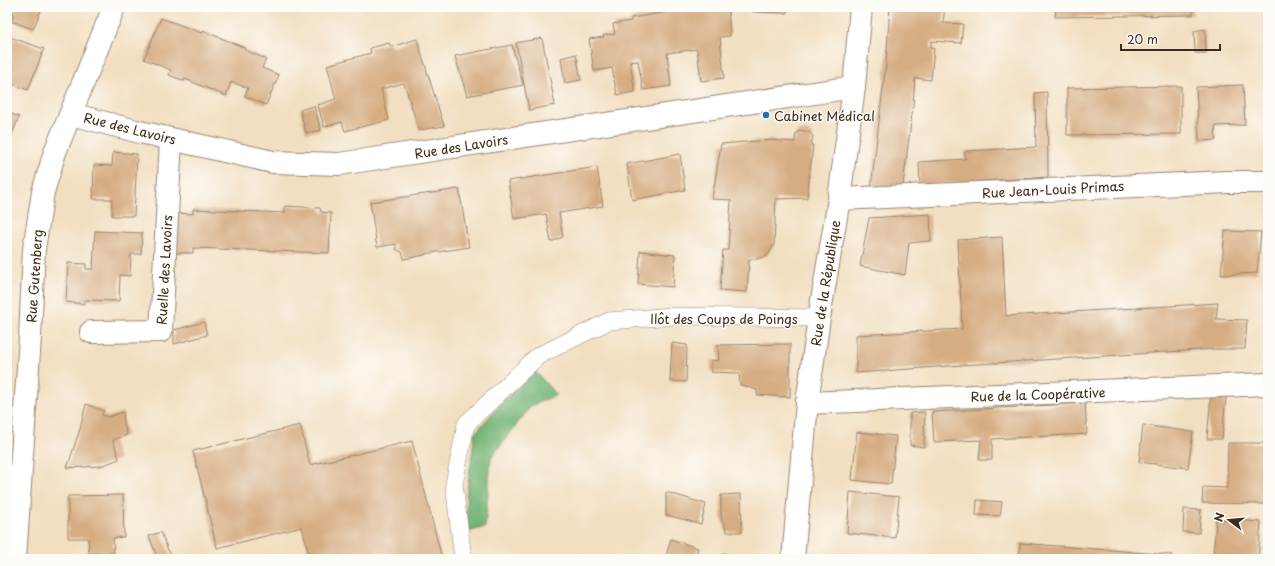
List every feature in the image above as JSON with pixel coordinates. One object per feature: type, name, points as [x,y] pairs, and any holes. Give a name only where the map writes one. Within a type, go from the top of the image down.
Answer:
[{"type":"street","name":"Rue Gutenberg","points":[[16,559],[34,249],[43,192],[55,152],[114,7]]},
{"type":"street","name":"Rue de la République","points":[[793,559],[807,403],[819,318],[839,199],[854,87],[861,7]]},
{"type":"street","name":"Rue des Lavoirs","points":[[71,114],[140,132],[273,162],[339,164],[854,87]]},
{"type":"street","name":"Ruelle des Lavoirs","points":[[91,332],[161,331],[171,139]]},
{"type":"street","name":"Rue Jean-Louis Primas","points":[[839,199],[1228,182],[1268,182]]},
{"type":"street","name":"Rue de la Coopérative","points":[[807,403],[1268,384]]},
{"type":"lane","name":"Ilôt des Coups de Poings","points":[[463,559],[454,484],[466,424],[538,356],[608,321],[673,316],[819,318]]},
{"type":"green space","points":[[535,371],[556,395],[531,406],[491,458],[485,527],[468,532],[466,497],[475,433],[504,400]]},
{"type":"building","points":[[7,7],[42,8],[33,29],[11,21],[14,14],[7,12]]},
{"type":"building","points":[[693,7],[728,7],[730,36],[720,37],[724,78],[701,81],[697,49],[667,53],[671,86],[643,90],[638,61],[630,62],[635,92],[617,95],[612,68],[594,71],[589,39],[604,37],[603,35],[615,34],[613,24],[631,21],[631,18]]},
{"type":"building","points":[[753,7],[787,7],[787,13],[753,12]]},
{"type":"building","points":[[890,7],[945,7],[943,23],[963,24],[961,43],[931,41],[931,48],[934,48],[931,80],[915,78],[903,185],[871,188],[886,63]]},
{"type":"building","points":[[1056,7],[1193,7],[1193,15],[1055,17]]},
{"type":"building","points":[[161,18],[202,33],[204,31],[245,48],[245,50],[266,59],[262,68],[279,75],[266,105],[245,96],[248,88],[231,82],[226,96],[185,79],[184,81],[169,75],[171,70],[144,59]]},
{"type":"building","points":[[1205,29],[1206,53],[1195,53],[1194,31]]},
{"type":"building","points":[[7,36],[44,49],[28,90],[7,82]]},
{"type":"building","points":[[542,38],[555,105],[529,110],[516,43]]},
{"type":"building","points":[[417,39],[444,126],[419,130],[404,83],[381,89],[389,120],[345,131],[342,122],[324,127],[318,105],[336,99],[327,65],[371,53],[370,48],[389,43],[391,47]]},
{"type":"building","points":[[512,45],[523,85],[467,96],[455,56]]},
{"type":"building","points":[[576,54],[581,80],[565,83],[561,58]]},
{"type":"building","points":[[1243,85],[1245,125],[1215,126],[1216,140],[1199,141],[1196,87]]},
{"type":"building","points":[[1181,86],[1181,134],[1067,135],[1067,88]]},
{"type":"building","points":[[1047,92],[1048,177],[920,185],[919,162],[965,159],[965,152],[967,151],[1036,147],[1035,93]]},
{"type":"building","points":[[314,106],[321,130],[306,133],[300,110]]},
{"type":"building","points":[[7,112],[19,117],[7,147]]},
{"type":"building","points":[[800,130],[809,132],[813,136],[807,198],[776,199],[774,245],[767,256],[749,259],[747,292],[720,290],[723,250],[728,250],[731,200],[712,199],[721,144],[770,140],[795,142],[796,134]]},
{"type":"building","points":[[113,152],[137,154],[134,216],[112,216],[112,199],[93,199],[94,165],[112,166]]},
{"type":"building","points":[[680,154],[685,190],[632,200],[627,164]]},
{"type":"building","points":[[597,167],[603,206],[559,213],[563,237],[551,242],[546,214],[514,219],[508,181]]},
{"type":"building","points":[[459,189],[469,247],[404,259],[402,252],[396,249],[396,244],[377,247],[370,202]]},
{"type":"building","points":[[285,206],[320,208],[321,212],[331,213],[329,253],[193,248],[193,253],[175,253],[175,213],[193,214],[193,209],[285,213]]},
{"type":"building","points":[[930,214],[931,241],[909,243],[905,275],[860,266],[869,218]]},
{"type":"building","points":[[95,231],[142,233],[141,254],[131,254],[130,276],[120,275],[119,301],[84,300],[84,304],[66,302],[68,263],[86,264],[86,269],[93,269]]},
{"type":"building","points":[[1225,231],[1261,232],[1257,273],[1221,275]]},
{"type":"building","points":[[1002,237],[1006,316],[1218,303],[1216,319],[1247,320],[1245,349],[1214,349],[856,373],[856,335],[962,329],[958,240]]},
{"type":"building","points":[[640,251],[675,255],[673,287],[638,284]]},
{"type":"building","points":[[204,322],[207,335],[174,344],[174,330]]},
{"type":"building","points":[[672,343],[687,345],[686,382],[670,381]]},
{"type":"building","points":[[790,344],[790,397],[757,395],[757,390],[740,385],[739,373],[711,372],[711,360],[719,361],[718,345]]},
{"type":"building","points":[[1211,396],[1226,396],[1222,439],[1207,439]]},
{"type":"building","points":[[1085,403],[1087,434],[992,439],[992,460],[979,460],[981,440],[934,442],[932,412]]},
{"type":"building","points":[[86,404],[104,411],[102,415],[108,417],[123,412],[127,435],[113,440],[119,459],[101,466],[67,468],[80,429]]},
{"type":"building","points":[[925,412],[924,447],[910,445],[910,413]]},
{"type":"building","points":[[300,425],[310,465],[412,441],[442,559],[310,559],[302,527],[217,548],[193,451]]},
{"type":"building","points":[[1143,425],[1193,432],[1188,468],[1139,462]]},
{"type":"building","points":[[857,432],[896,436],[891,484],[852,480]]},
{"type":"building","points":[[1228,443],[1268,443],[1268,504],[1202,503],[1203,487],[1227,488]]},
{"type":"building","points":[[666,492],[706,504],[701,524],[666,515]]},
{"type":"building","points":[[850,492],[899,497],[895,538],[847,533]]},
{"type":"building","points":[[741,494],[742,532],[727,532],[721,518],[721,495]]},
{"type":"building","points":[[123,495],[124,537],[113,538],[114,553],[89,554],[88,538],[68,538],[68,496]]},
{"type":"building","points":[[977,500],[1002,502],[1000,516],[976,515]]},
{"type":"building","points":[[1184,509],[1201,510],[1199,533],[1183,532]]},
{"type":"building","points":[[1216,519],[1261,522],[1258,559],[1213,559]]},
{"type":"building","points":[[161,532],[171,555],[158,559],[149,536]]},
{"type":"building","points":[[671,539],[698,548],[695,559],[665,559]]},
{"type":"building","points":[[1020,543],[1172,555],[1171,559],[1019,559]]},
{"type":"building","points":[[723,553],[748,558],[748,559],[722,559]]},
{"type":"place","name":"Cabinet Médical","points":[[766,115]]}]
